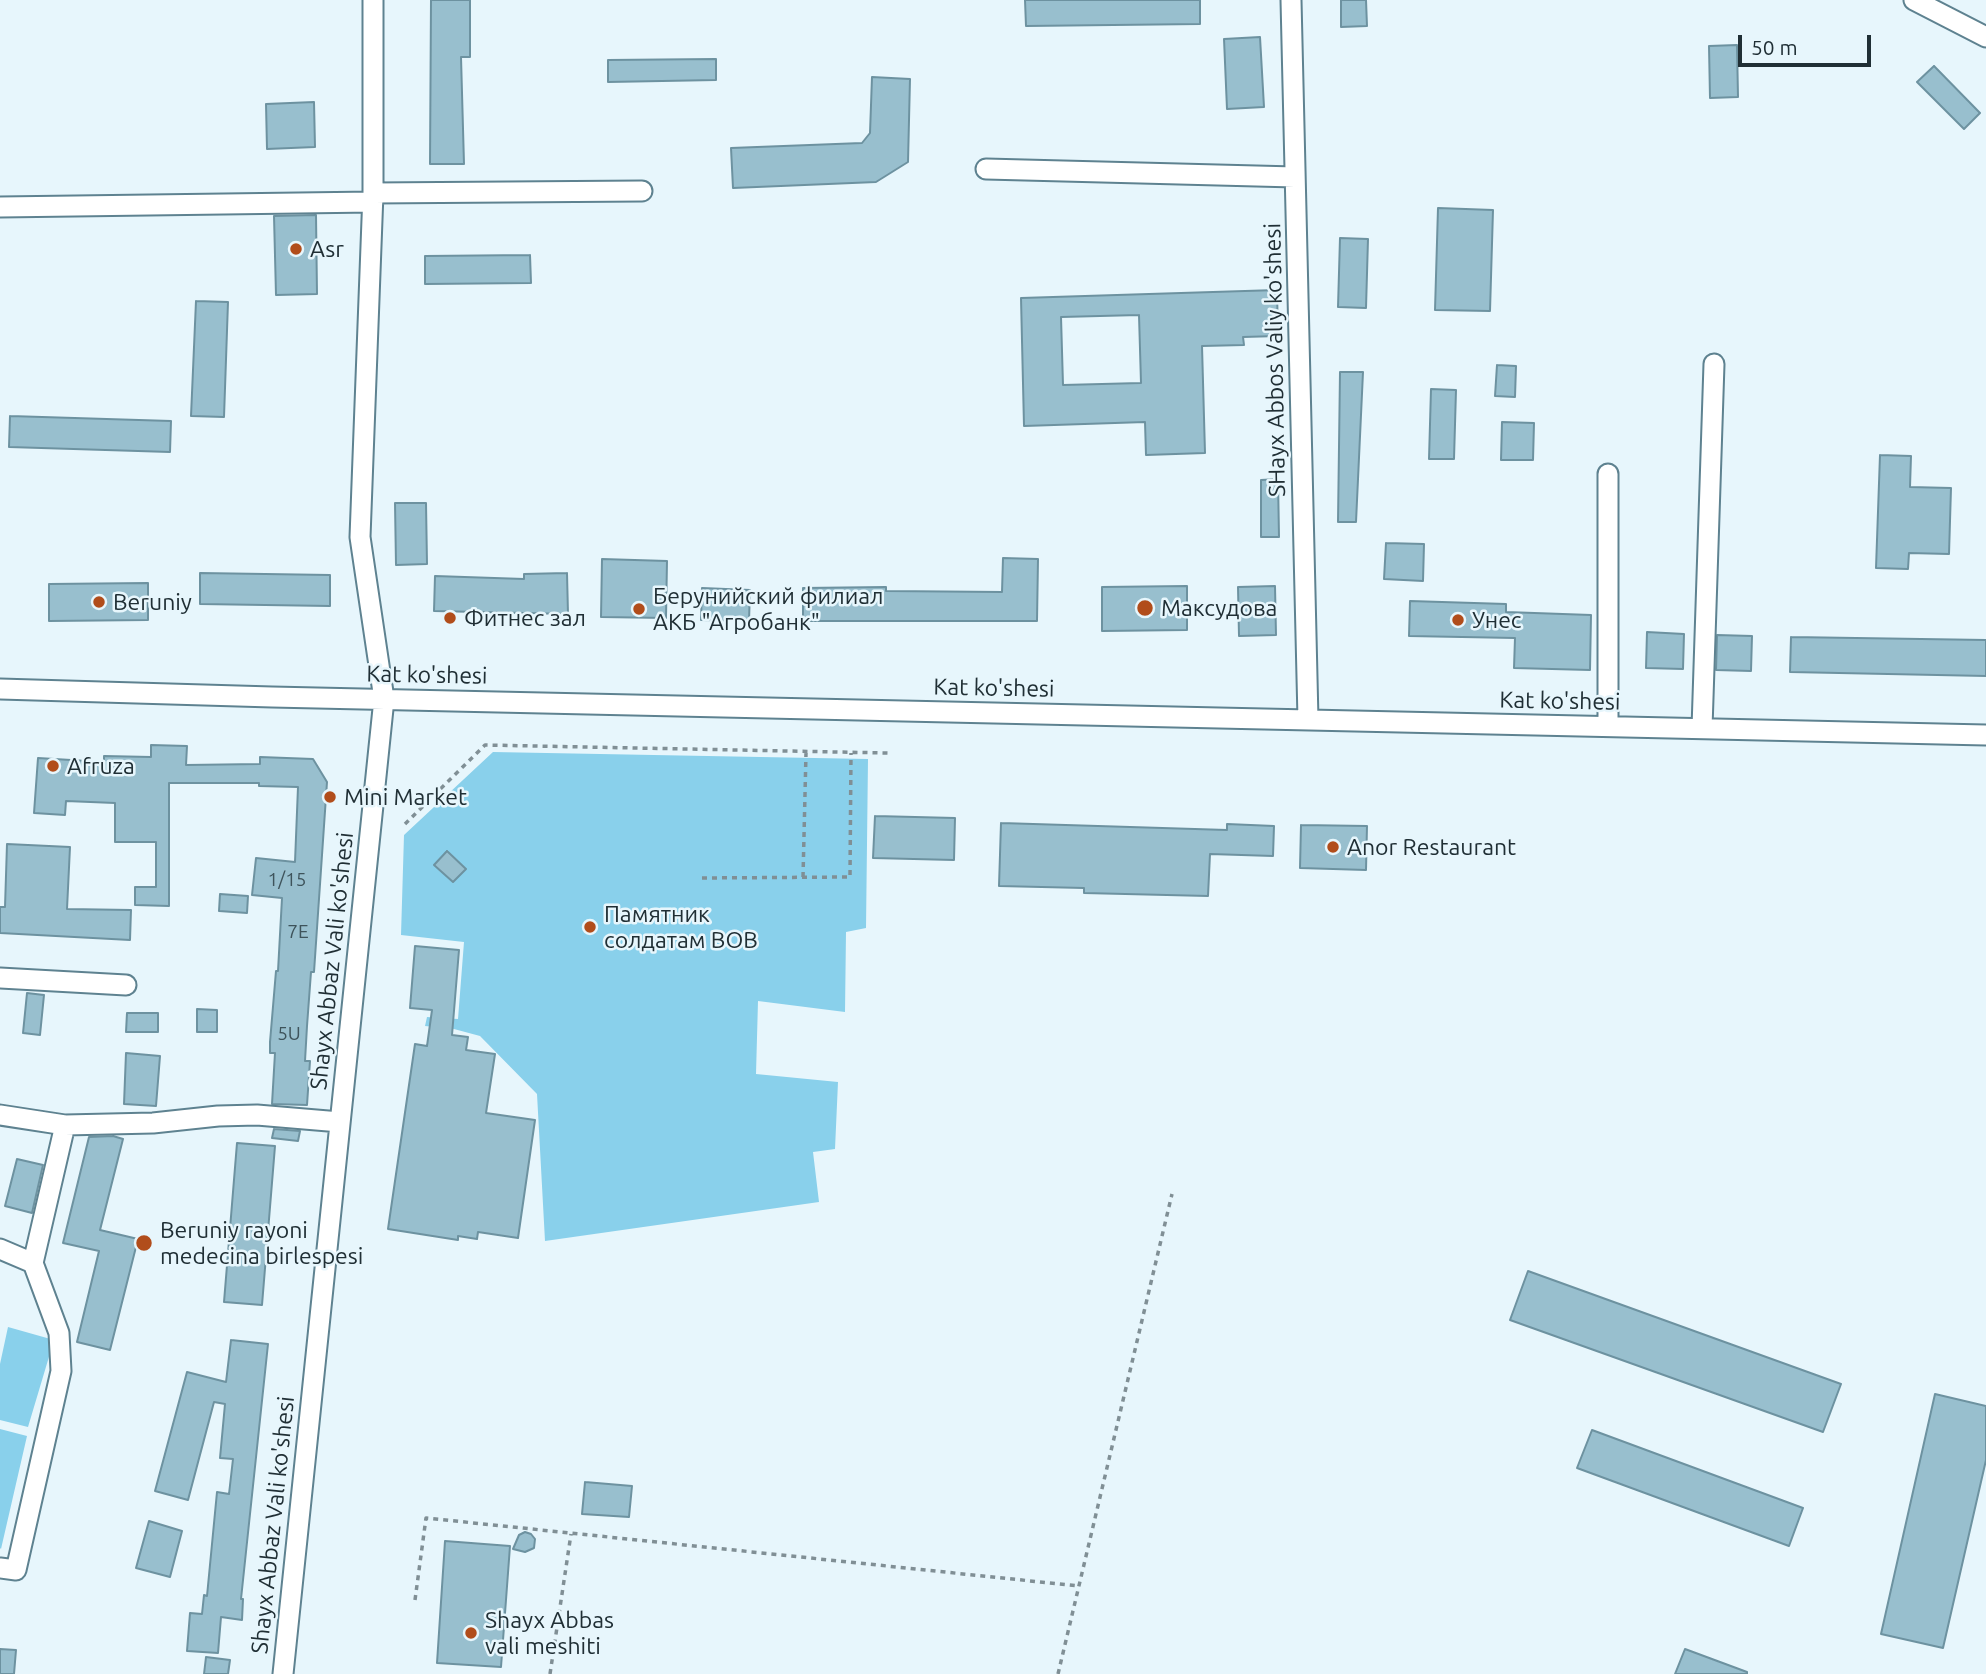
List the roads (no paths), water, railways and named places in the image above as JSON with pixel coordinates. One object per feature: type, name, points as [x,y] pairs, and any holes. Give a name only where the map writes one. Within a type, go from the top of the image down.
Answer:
[{"type":"street","name":"Shayx Abbaz Vali ko'shesi","points":[[283,1674],[384,699],[360,537],[373,198],[373,0]]},
{"type":"street","name":"SHayx Abbos Valiy ko'shesi","points":[[1291,0],[1308,719]]},
{"type":"street","points":[[1914,0],[1986,37]]},
{"type":"street","points":[[986,169],[1295,177]]},
{"type":"street","points":[[0,207],[642,191]]},
{"type":"street","points":[[1702,728],[1714,364]]},
{"type":"street","points":[[1608,474],[1608,726]]},
{"type":"street","name":"Kat ko'shesi","points":[[0,689],[1986,734]]},
{"type":"street","points":[[0,978],[126,985]]},
{"type":"street","points":[[0,1115],[65,1125],[153,1123],[257,1115],[340,1122]]},
{"type":"street","points":[[0,1568],[16,1570],[61,1370],[59,1332],[33,1264],[65,1125]]},
{"type":"street","points":[[0,1249],[33,1264]]},
{"type":"place","name":"Asr","points":[[296,249]]},
{"type":"place","name":"Beruniy","points":[[99,602]]},
{"type":"place","name":"Максудова","points":[[1145,608]]},
{"type":"place","name":"Берунийский филиал АКБ \"Агробанк\"","points":[[639,609]]},
{"type":"place","name":"Фитнес зал","points":[[450,618]]},
{"type":"place","name":"Унес","points":[[1458,620]]},
{"type":"place","name":"Afruza","points":[[53,766]]},
{"type":"place","name":"Mini Market","points":[[330,797]]},
{"type":"place","name":"Anor Restaurant","points":[[1333,847]]},
{"type":"place","name":"Памятник солдатам ВОВ","points":[[590,927]]},
{"type":"place","name":"Beruniy rayoni medecina birlespesi","points":[[144,1243]]},
{"type":"place","name":"Shayx Abbas vali meshiti","points":[[471,1633]]}]
